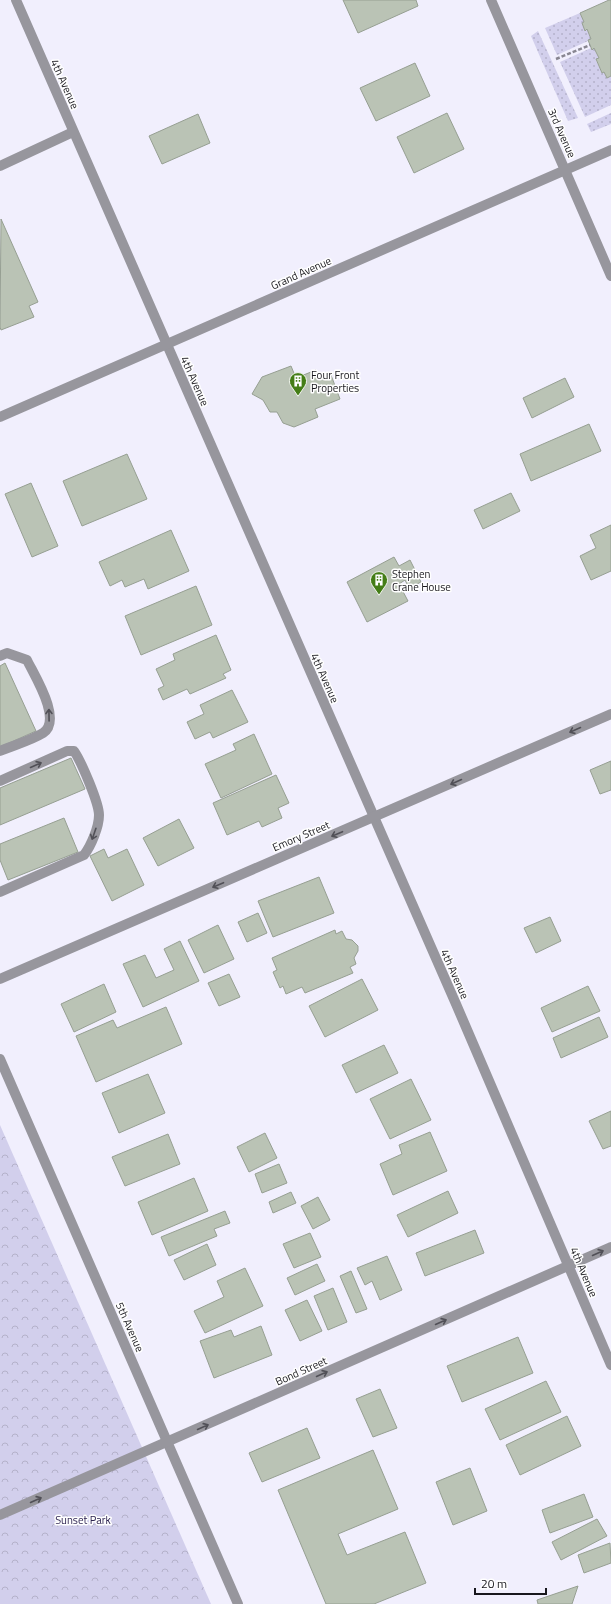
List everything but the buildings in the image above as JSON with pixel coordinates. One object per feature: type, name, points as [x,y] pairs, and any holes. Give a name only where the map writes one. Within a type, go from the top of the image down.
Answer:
[{"type":"street","name":"4th Avenue","points":[[16,0],[373,818],[456,1004],[611,1365]]},
{"type":"street","name":"3rd Avenue","points":[[491,0],[611,276]]},
{"type":"street","points":[[0,166],[73,132]]},
{"type":"street","name":"Grand Avenue","points":[[0,417],[611,150]]},
{"type":"street","points":[[0,656],[7,653],[27,660],[49,705],[49,725],[44,732],[0,751]]},
{"type":"street","name":"Emory Street","points":[[0,979],[611,714]]},
{"type":"street","points":[[0,781],[67,751],[74,751],[90,786],[99,813],[90,845],[84,855],[0,892]]},
{"type":"street","name":"5th Avenue","points":[[0,1059],[238,1604]]},
{"type":"street","name":"Bond Street","points":[[0,1516],[611,1247]]},
{"type":"path","points":[[556,59],[590,45]]},
{"type":"green space","points":[[580,13],[584,22],[582,23],[585,30],[587,29],[591,39],[557,55],[545,28]]},
{"type":"green space","points":[[538,31],[578,118],[568,121],[531,36]]},
{"type":"green space","points":[[594,48],[599,58],[596,60],[602,73],[604,72],[607,78],[611,76],[611,105],[585,117],[560,62]]},
{"type":"green space","points":[[611,113],[611,124],[591,132],[587,124]]},
{"type":"green space","name":"Sunset Park","points":[[0,1125],[211,1604],[0,1604]]},
{"type":"place","name":"Four Front Properties","points":[[298,396]]},
{"type":"place","name":"Stephen Crane House","points":[[379,595]]}]
